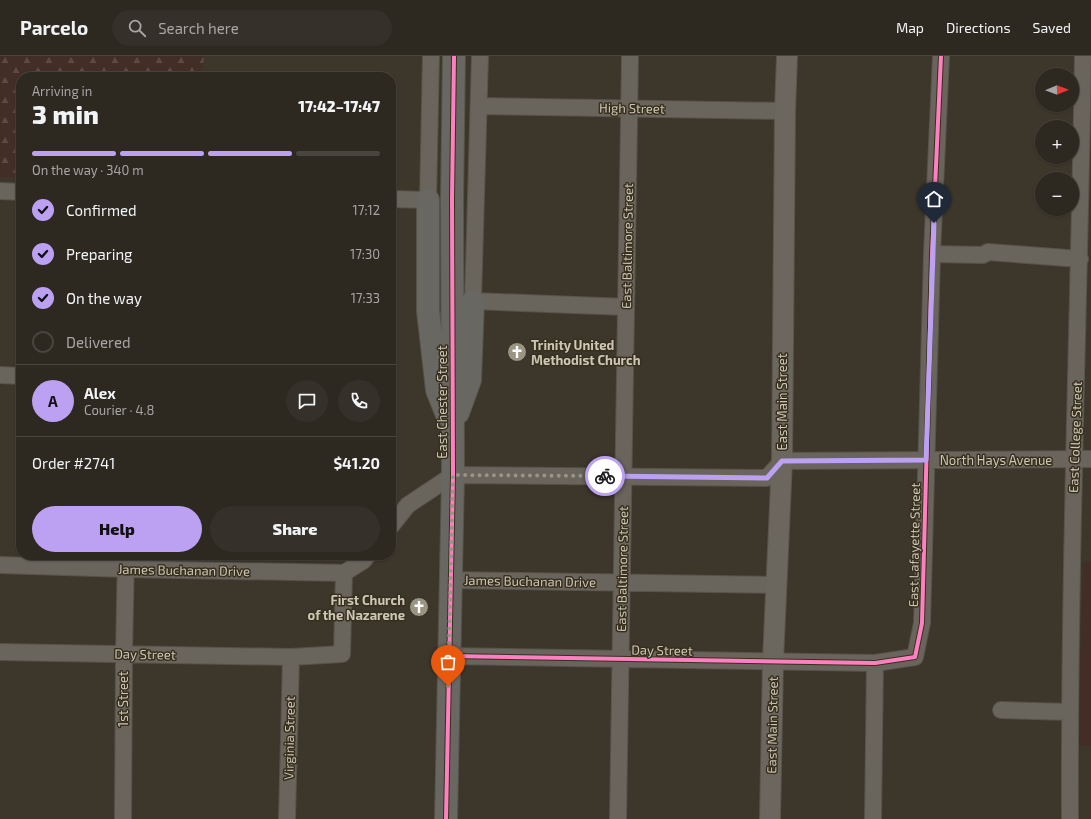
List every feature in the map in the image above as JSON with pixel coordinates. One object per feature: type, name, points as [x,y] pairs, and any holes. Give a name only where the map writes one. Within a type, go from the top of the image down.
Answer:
[{"type":"highway","name":"East Chester Street","points":[[446,819],[452,580],[452,219],[454,56]]},
{"type":"highway","points":[[428,200],[428,311],[437,390],[452,430]]},
{"type":"highway","points":[[452,430],[470,380],[473,301]]},
{"type":"main road","name":"East Main Street","points":[[770,819],[773,661],[782,461],[785,111],[787,56]]},
{"type":"street","points":[[396,199],[428,200],[431,56]]},
{"type":"street","points":[[480,56],[473,301],[626,307]]},
{"type":"street","name":"East Baltimore Street","points":[[618,819],[630,56]]},
{"type":"street","name":"East Lafayette Street","points":[[875,663],[915,657],[922,623],[932,254],[941,56]]},
{"type":"street","name":"East College Street","points":[[1070,819],[1074,459],[1080,259],[1083,56]]},
{"type":"street","name":"High Street","points":[[479,106],[785,111]]},
{"type":"street","points":[[0,192],[16,192]]},
{"type":"street","points":[[932,254],[983,255],[988,252],[1080,259]]},
{"type":"street","points":[[0,375],[16,376]]},
{"type":"street","name":"North Hays Avenue","points":[[782,461],[1091,459]]},
{"type":"street","points":[[396,520],[408,505],[453,475],[767,478],[782,461]]},
{"type":"street","points":[[344,573],[359,560]]},
{"type":"street","name":"James Buchanan Drive","points":[[0,565],[126,562],[344,573]]},
{"type":"street","name":"1st Street","points":[[123,819],[126,562]]},
{"type":"street","name":"Day Street","points":[[0,652],[291,657],[342,654],[344,573]]},
{"type":"street","name":"James Buchanan Drive","points":[[452,580],[777,585]]},
{"type":"street","name":"Day Street","points":[[449,656],[875,663]]},
{"type":"street","name":"Virginia Street","points":[[287,819],[291,657]]},
{"type":"street","points":[[873,819],[875,663]]},
{"type":"street","points":[[1001,710],[1070,712]]},
{"type":"green space","points":[[0,56],[204,56],[202,72],[16,72],[16,178],[0,177]]},
{"type":"green space","points":[[1083,562],[1091,562],[1091,746],[1078,746]]},
{"type":"cycle path","points":[[446,819],[453,475],[452,199],[454,56]]},
{"type":"cycle path","points":[[449,656],[875,663],[915,657],[922,623],[932,254],[941,56]]},
{"type":"way so far","points":[[448,686],[452,580],[453,475],[605,476]]},
{"type":"place","name":"Trinity United Methodist Church","points":[[517,352]]},
{"type":"place","name":"First Church of the Nazarene","points":[[419,607]]},
{"type":"route","points":[[605,476],[767,478],[782,461],[926,460],[934,223]]}]
